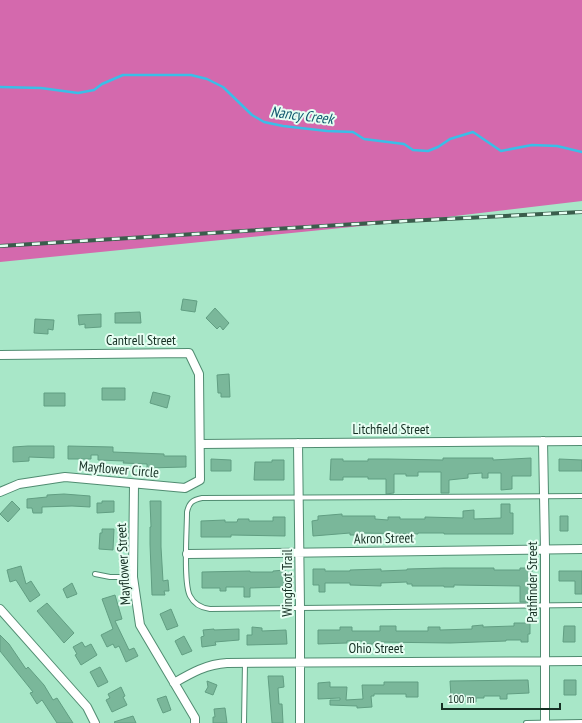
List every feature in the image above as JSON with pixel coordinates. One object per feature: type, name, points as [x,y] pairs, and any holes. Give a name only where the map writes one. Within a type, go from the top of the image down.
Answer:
[{"type":"street","name":"Cantrell Street","points":[[0,355],[189,353],[199,374],[201,444]]},
{"type":"street","name":"Pathfinder Street","points":[[543,441],[546,723]]},
{"type":"street","name":"Litchfield Street","points":[[201,444],[582,441]]},
{"type":"street","name":"Wingfoot Trail","points":[[298,443],[300,553],[300,723]]},
{"type":"street","name":"Mayflower Circle","points":[[0,492],[19,484],[65,477],[185,488],[200,480],[201,444]]},
{"type":"street","name":"Mayflower Street","points":[[134,484],[133,577],[140,625],[195,718],[195,723]]},
{"type":"street","name":"Akron Street","points":[[187,554],[545,548],[582,549]]},
{"type":"street","points":[[0,609],[87,707],[95,723]]},
{"type":"street","name":"Ohio Street","points":[[174,683],[214,664],[582,660]]},
{"type":"lane","points":[[582,496],[202,498],[189,504],[187,512],[188,590],[191,598],[197,605],[204,608],[582,605]]},
{"type":"lane","points":[[95,574],[110,577],[133,577]]},
{"type":"lane","points":[[244,723],[245,663]]},
{"type":"lane","points":[[526,723],[582,722]]},
{"type":"shaded area","points":[[0,0],[582,0],[582,201],[421,220],[0,262]]},
{"type":"building","points":[[183,299],[197,301],[195,312],[181,310]]},
{"type":"building","points":[[215,308],[229,323],[223,330],[220,326],[217,329],[206,318]]},
{"type":"building","points":[[140,312],[141,323],[115,323],[115,313]]},
{"type":"building","points":[[101,314],[101,327],[85,328],[85,324],[79,325],[78,315]]},
{"type":"building","points":[[35,319],[54,320],[53,330],[48,329],[48,334],[34,333]]},
{"type":"building","points":[[229,374],[230,397],[221,397],[221,393],[218,393],[217,375]]},
{"type":"building","points":[[102,388],[125,388],[125,400],[102,400]]},
{"type":"building","points":[[153,392],[170,396],[167,408],[150,403]]},
{"type":"building","points":[[44,393],[65,393],[65,406],[44,406]]},
{"type":"building","points":[[54,446],[54,458],[29,457],[29,461],[13,462],[13,447]]},
{"type":"building","points":[[68,446],[113,447],[113,452],[164,454],[164,456],[186,456],[186,467],[147,468],[147,464],[98,460],[98,455],[91,455],[91,459],[68,459]]},
{"type":"building","points":[[443,458],[493,458],[493,460],[531,458],[531,476],[512,476],[512,489],[501,490],[501,473],[488,473],[488,478],[482,478],[482,473],[468,474],[468,478],[449,480],[449,493],[441,493],[441,472],[418,472],[418,476],[394,474],[394,493],[386,494],[386,479],[343,477],[343,480],[330,480],[331,459],[343,459],[343,461],[368,461],[368,459],[443,460]]},
{"type":"building","points":[[211,459],[231,460],[231,471],[211,471]]},
{"type":"building","points":[[559,459],[582,460],[582,471],[559,471]]},
{"type":"building","points":[[272,460],[284,460],[284,480],[254,480],[255,462],[272,462]]},
{"type":"building","points":[[64,494],[90,496],[90,507],[42,507],[42,513],[33,513],[32,508],[27,508],[27,499],[47,497],[47,495]]},
{"type":"building","points":[[12,501],[20,509],[8,522],[0,514]]},
{"type":"building","points":[[102,501],[114,501],[114,512],[97,513],[97,503],[102,503]]},
{"type":"building","points":[[150,501],[161,501],[163,581],[168,580],[169,591],[164,591],[165,595],[152,595]]},
{"type":"building","points":[[501,504],[510,504],[510,513],[513,513],[513,534],[362,533],[362,535],[350,535],[350,533],[313,536],[312,521],[318,520],[318,516],[342,514],[342,516],[375,516],[375,519],[388,520],[388,517],[400,517],[400,519],[425,519],[425,517],[463,518],[463,511],[474,510],[474,519],[501,518]]},
{"type":"building","points":[[560,516],[568,516],[568,531],[560,531]]},
{"type":"building","points":[[273,517],[285,517],[285,536],[231,535],[231,537],[201,537],[201,521],[225,520],[225,522],[237,522],[238,519],[249,519],[249,521],[273,521]]},
{"type":"building","points":[[102,529],[114,529],[113,550],[99,549],[100,533],[102,533]]},
{"type":"building","points":[[21,566],[26,584],[31,581],[40,595],[30,602],[16,580],[10,582],[7,570]]},
{"type":"building","points":[[444,568],[494,568],[494,570],[520,570],[520,568],[532,568],[532,589],[529,589],[530,602],[520,602],[520,586],[412,586],[412,584],[407,584],[407,582],[381,583],[381,586],[350,585],[350,583],[325,583],[325,592],[319,592],[319,585],[313,585],[313,569],[325,569],[325,571],[350,571],[381,569],[381,571]]},
{"type":"building","points":[[285,570],[286,587],[250,588],[250,597],[244,597],[244,587],[226,587],[226,591],[220,591],[220,588],[202,588],[202,572],[273,572]]},
{"type":"building","points":[[559,571],[582,571],[582,594],[575,594],[575,581],[559,581]]},
{"type":"building","points":[[72,583],[77,594],[67,598],[63,589]]},
{"type":"building","points":[[115,595],[122,619],[115,621],[129,650],[134,648],[138,656],[126,662],[119,646],[115,648],[113,644],[107,647],[101,635],[113,629],[102,599]]},
{"type":"building","points":[[47,603],[74,633],[64,643],[37,611]]},
{"type":"building","points":[[171,609],[178,626],[167,630],[160,614]]},
{"type":"building","points":[[514,623],[530,623],[528,642],[521,642],[521,640],[506,640],[450,643],[374,642],[374,644],[362,644],[362,641],[347,641],[347,643],[318,644],[318,630],[340,630],[340,627],[352,627],[352,631],[380,631],[380,626],[396,626],[396,631],[428,631],[428,627],[440,627],[440,630],[472,629],[472,626],[483,625],[483,627],[514,626]]},
{"type":"building","points":[[564,626],[575,626],[575,642],[563,642]]},
{"type":"building","points":[[252,627],[262,628],[262,631],[286,630],[287,644],[247,645],[247,635],[252,635]]},
{"type":"building","points":[[239,629],[239,640],[215,642],[216,645],[202,647],[201,637],[204,636],[203,630]]},
{"type":"building","points":[[0,635],[9,644],[26,669],[28,667],[44,685],[53,700],[57,698],[73,723],[57,723],[42,700],[37,704],[30,693],[33,692],[0,651]]},
{"type":"building","points":[[184,636],[192,651],[182,655],[175,641]]},
{"type":"building","points":[[82,642],[85,647],[91,644],[97,655],[81,665],[75,655],[77,654],[73,647]]},
{"type":"building","points":[[100,667],[108,682],[98,687],[90,672]]},
{"type":"building","points":[[268,676],[283,676],[284,687],[278,688],[279,704],[282,704],[283,723],[272,723]]},
{"type":"building","points":[[528,680],[529,693],[507,694],[507,699],[500,699],[500,696],[484,696],[484,698],[476,698],[476,702],[470,702],[470,696],[451,697],[450,681]]},
{"type":"building","points":[[564,680],[576,680],[576,695],[564,695]]},
{"type":"building","points":[[207,681],[217,685],[213,695],[205,692],[208,687]]},
{"type":"building","points":[[330,682],[330,687],[347,687],[346,700],[363,699],[362,685],[384,685],[384,682],[418,682],[418,697],[406,697],[406,694],[374,694],[374,696],[371,696],[372,707],[357,708],[357,706],[330,705],[330,700],[340,700],[340,698],[318,699],[318,683]]},
{"type":"building","points":[[121,687],[125,696],[123,697],[127,705],[112,712],[106,700],[110,698],[108,694]]},
{"type":"building","points":[[166,696],[171,710],[163,713],[157,699]]},
{"type":"building","points":[[225,708],[227,723],[213,723],[213,717],[215,717],[214,709]]},
{"type":"building","points":[[133,716],[136,723],[114,722]]},
{"type":"waterway","name":"Nancy Creek","points":[[0,87],[41,88],[78,93],[94,90],[102,84],[123,75],[191,75],[207,79],[223,87],[252,115],[264,122],[283,126],[327,131],[353,132],[364,139],[404,144],[413,150],[428,151],[438,147],[450,139],[473,132],[501,151],[532,145],[557,146],[582,152]]},
{"type":"railway","points":[[0,246],[406,221],[582,212]]}]
